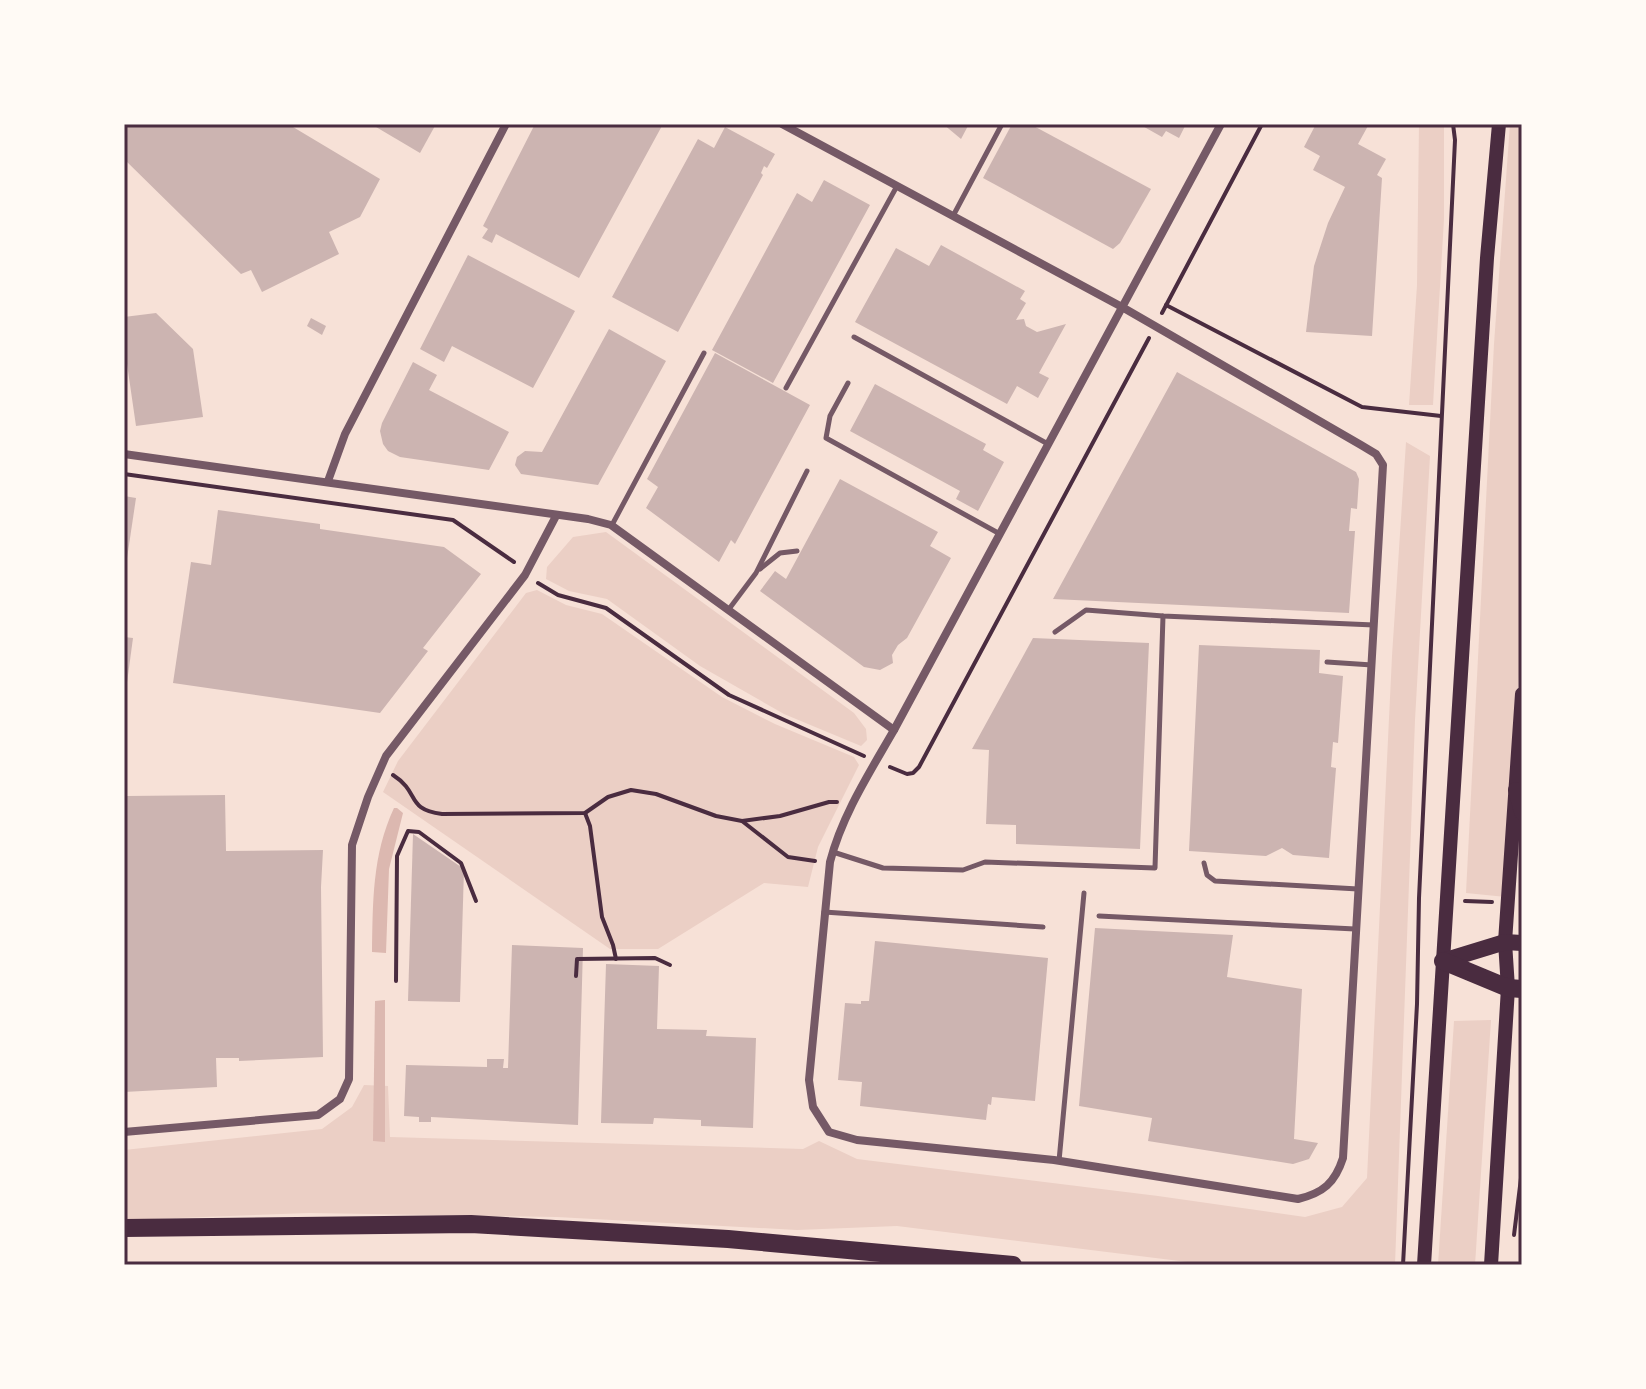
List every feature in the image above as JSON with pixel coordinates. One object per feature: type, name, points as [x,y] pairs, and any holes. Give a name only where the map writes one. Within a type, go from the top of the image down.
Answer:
[{"type":"highway","points":[[1443,961],[1515,989]]},
{"type":"highway","points":[[124,1228],[471,1224],[728,1239],[1013,1265]]},
{"type":"main road","points":[[1424,1265],[1487,258],[1499,124]]},
{"type":"main road","points":[[1491,1260],[1515,989],[1508,903],[1522,694]]},
{"type":"main road","points":[[1516,790],[1522,812]]},
{"type":"main road","points":[[1443,961],[1513,943]]},
{"type":"street","points":[[328,481],[345,434],[506,124]]},
{"type":"street","points":[[782,124],[1122,307],[1376,454],[1383,465],[1343,1158],[1338,1173],[1328,1187],[1298,1199],[1059,1161],[857,1140],[829,1132],[813,1107],[809,1080],[824,912],[836,836],[1000,534],[1048,444],[1122,307],[1221,124]]},
{"type":"street","points":[[124,454],[328,481],[611,525],[894,730]]},
{"type":"street","points":[[124,1132],[318,1115],[340,1099],[349,1079],[352,845],[386,756],[525,575],[556,516]]},
{"type":"lane","points":[[953,216],[1002,124]]},
{"type":"lane","points":[[786,388],[897,186]]},
{"type":"lane","points":[[854,337],[1048,444]]},
{"type":"lane","points":[[611,525],[704,353]]},
{"type":"lane","points":[[848,383],[830,416],[826,438],[1000,534]]},
{"type":"lane","points":[[729,610],[756,573],[807,471]]},
{"type":"lane","points":[[756,573],[780,553],[797,551]]},
{"type":"lane","points":[[1055,632],[1086,610],[1375,625]]},
{"type":"lane","points":[[832,851],[883,868],[963,870],[985,862],[1155,868],[1163,616]]},
{"type":"lane","points":[[1327,662],[1372,665]]},
{"type":"lane","points":[[1204,863],[1207,875],[1215,881],[1359,889]]},
{"type":"lane","points":[[1059,1161],[1084,893]]},
{"type":"lane","points":[[824,912],[1043,927]]},
{"type":"lane","points":[[1099,916],[1356,929]]},
{"type":"path","points":[[1403,1265],[1455,140],[1453,124]]},
{"type":"path","points":[[1166,305],[1362,407],[1441,416]]},
{"type":"path","points":[[381,767],[408,786],[417,806],[424,811],[442,814],[585,813],[608,797],[631,790],[656,794],[716,816],[742,821],[780,816],[829,802],[854,803]]},
{"type":"path","points":[[585,813],[590,826],[602,917],[616,959]]},
{"type":"path","points":[[742,821],[788,857],[830,862]]},
{"type":"path","points":[[396,981],[397,856],[408,831],[419,832],[461,863],[476,901]]},
{"type":"path","points":[[1419,898],[1508,903]]},
{"type":"path","points":[[576,976],[577,959],[655,958],[670,965]]},
{"type":"path","points":[[1512,1243],[1522,1170]]},
{"type":"shaded area","points":[[1419,124],[1444,124],[1444,219],[1433,405],[1409,405],[1417,285]]},
{"type":"shaded area","points":[[1510,124],[1522,124],[1522,623],[1506,897],[1466,893],[1494,344]]},
{"type":"shaded area","points":[[1406,442],[1430,456],[1415,720],[1395,1265],[1212,1265],[897,1226],[797,1230],[557,1217],[309,1213],[124,1220],[124,1150],[322,1129],[352,1107],[364,1085],[388,1086],[390,1137],[803,1149],[819,1141],[857,1159],[1305,1217],[1342,1207],[1367,1178],[1392,656]]},
{"type":"shaded area","points":[[606,532],[854,713],[866,729],[867,740],[861,746],[784,714],[700,666],[607,599],[569,591],[546,579],[547,567],[573,537]]},
{"type":"shaded area","points":[[537,590],[566,605],[602,614],[722,697],[775,724],[854,757],[859,765],[818,847],[808,887],[764,883],[658,949],[610,949],[383,792],[398,761],[526,593]]},
{"type":"shaded area","points":[[394,808],[403,813],[389,869],[386,953],[372,952],[378,861]]},
{"type":"shaded area","points":[[385,1000],[385,1142],[373,1141],[375,1001]]},
{"type":"shaded area","points":[[1491,1020],[1475,1265],[1438,1265],[1454,1021]]},
{"type":"building","points":[[124,124],[288,124],[380,179],[360,217],[329,232],[339,254],[262,292],[251,270],[241,274],[124,159]]},
{"type":"building","points":[[371,124],[436,124],[420,153]]},
{"type":"building","points":[[535,124],[663,124],[579,278],[496,234],[492,243],[482,238],[488,229],[483,226]]},
{"type":"building","points":[[943,124],[969,124],[961,139]]},
{"type":"building","points":[[1012,124],[1030,124],[1151,189],[1120,243],[1113,249],[983,178]]},
{"type":"building","points":[[1139,124],[1186,124],[1179,138],[1166,131],[1162,137]]},
{"type":"building","points":[[1316,124],[1369,124],[1358,144],[1386,159],[1377,175],[1382,178],[1372,336],[1306,332],[1314,266],[1328,223],[1345,187],[1313,170],[1320,156],[1304,147]]},
{"type":"building","points":[[725,127],[775,154],[767,168],[764,166],[763,175],[678,332],[612,297],[698,139],[714,148]]},
{"type":"building","points":[[824,180],[870,205],[773,383],[712,350],[797,193],[812,202]]},
{"type":"building","points":[[941,245],[1025,291],[1020,299],[1026,303],[1016,320],[1024,319],[1026,326],[1037,332],[1066,324],[1039,373],[1049,378],[1038,398],[1017,386],[1007,404],[855,322],[896,248],[929,266]]},
{"type":"building","points":[[468,255],[575,311],[533,388],[452,346],[444,362],[420,349]]},
{"type":"building","points":[[156,313],[193,349],[203,417],[136,426],[124,358],[124,317]]},
{"type":"building","points":[[311,318],[326,326],[322,335],[307,326]]},
{"type":"building","points":[[609,329],[666,361],[598,485],[521,474],[515,465],[517,457],[525,451],[542,452]]},
{"type":"building","points":[[715,353],[810,405],[735,544],[731,540],[719,562],[646,508],[658,487],[647,479]]},
{"type":"building","points":[[413,362],[437,375],[429,390],[509,432],[489,470],[400,457],[388,451],[383,444],[382,423]]},
{"type":"building","points":[[1177,372],[1356,472],[1359,479],[1357,509],[1351,508],[1349,531],[1355,531],[1349,613],[1053,599]]},
{"type":"building","points":[[875,384],[986,444],[983,450],[1004,462],[978,511],[956,499],[960,491],[850,431]]},
{"type":"building","points":[[840,479],[938,532],[930,546],[951,558],[907,638],[892,655],[893,663],[880,670],[864,667],[760,591],[775,571],[786,579]]},
{"type":"building","points":[[124,496],[136,498],[126,565],[124,565]]},
{"type":"building","points":[[218,510],[320,524],[320,529],[444,547],[481,574],[423,648],[428,651],[380,713],[173,683],[191,562],[211,565]]},
{"type":"building","points":[[124,637],[133,638],[126,690],[124,690]]},
{"type":"building","points":[[1033,638],[1149,643],[1140,849],[1016,844],[1016,825],[986,824],[989,750],[972,749]]},
{"type":"building","points":[[1199,645],[1320,650],[1319,673],[1343,676],[1338,743],[1333,742],[1331,767],[1336,768],[1329,858],[1293,855],[1282,848],[1266,856],[1189,851]]},
{"type":"building","points":[[225,795],[226,851],[323,850],[323,1057],[239,1061],[239,1058],[216,1058],[217,1087],[124,1092],[124,855],[127,796]]},
{"type":"building","points":[[413,834],[464,869],[460,1002],[408,1001]]},
{"type":"building","points":[[1095,928],[1233,935],[1227,977],[1302,989],[1294,1139],[1318,1143],[1309,1159],[1293,1164],[1148,1141],[1152,1118],[1079,1106]]},
{"type":"building","points":[[875,941],[1048,958],[1035,1101],[992,1097],[986,1120],[860,1106],[862,1082],[838,1080],[845,1003],[869,1001]]},
{"type":"building","points":[[512,945],[583,948],[578,1125],[431,1117],[431,1122],[419,1122],[419,1117],[404,1116],[406,1065],[487,1067],[487,1059],[504,1059],[503,1068],[508,1068]]},
{"type":"building","points":[[606,964],[659,966],[657,1029],[707,1030],[706,1036],[756,1038],[753,1128],[701,1126],[701,1120],[654,1118],[653,1124],[601,1123]]}]
